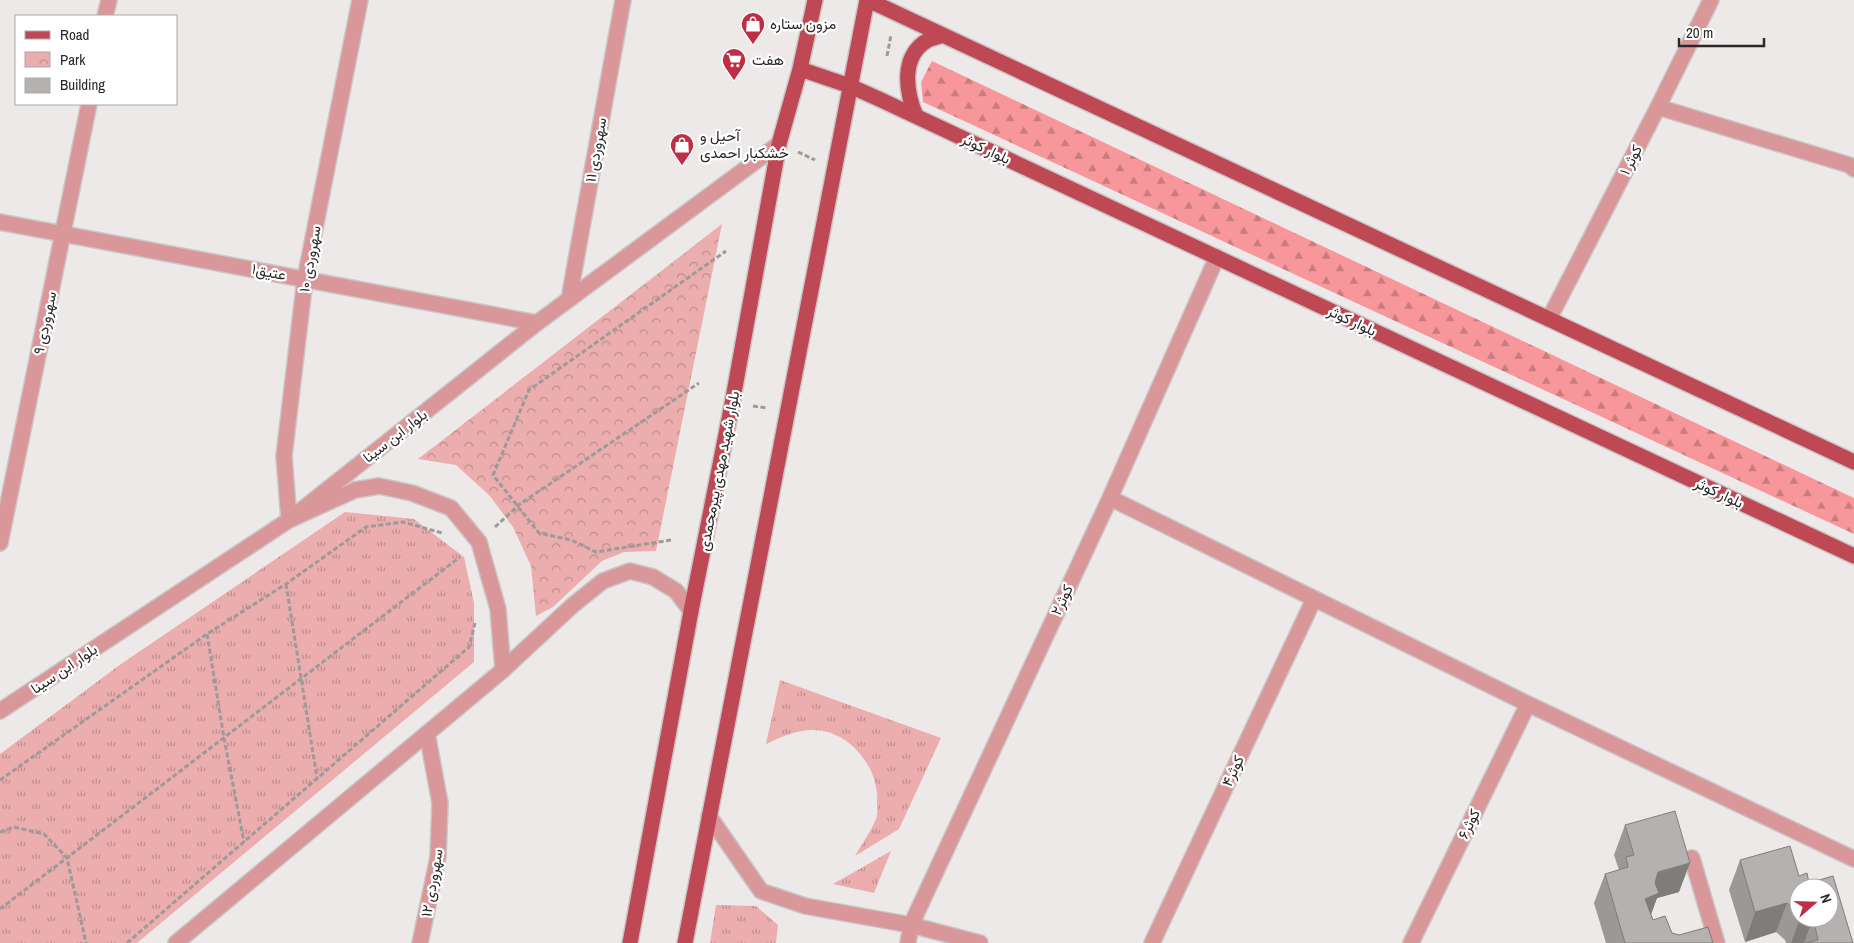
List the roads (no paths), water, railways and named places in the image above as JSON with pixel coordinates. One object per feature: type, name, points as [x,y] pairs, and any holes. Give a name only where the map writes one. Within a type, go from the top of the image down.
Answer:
[{"type":"main road","name":"بلوار شهید مهدی پیرمحمدی","points":[[630,943],[780,144],[800,70],[815,0]]},
{"type":"main road","points":[[685,943],[868,0],[1854,462]]},
{"type":"main road","points":[[916,116],[911,104],[908,86],[908,68],[916,51],[927,41],[943,35]]},
{"type":"main road","name":"بلوار کوثر","points":[[800,70],[850,86],[916,116],[1854,556]]},
{"type":"street","points":[[106,15],[109,0]]},
{"type":"street","name":"سهروردی ۱۰","points":[[289,520],[284,456],[305,279],[360,0]]},
{"type":"street","name":"سهروردی ١١","points":[[568,299],[623,0]]},
{"type":"street","name":"کوثر ۱","points":[[1549,319],[1711,0]]},
{"type":"street","name":"سهروردی ۹","points":[[0,543],[89,105]]},
{"type":"street","points":[[1658,107],[1852,163]]},
{"type":"street","name":"بلوار ابن سینا","points":[[0,711],[289,520],[568,299],[780,144]]},
{"type":"street","name":"عتیق۱","points":[[0,222],[537,323]]},
{"type":"street","name":"کوثر۲","points":[[908,943],[911,925],[1110,498],[1217,257]]},
{"type":"street","points":[[289,520],[355,490],[379,486],[412,493],[451,508],[478,542],[498,609],[503,670]]},
{"type":"street","points":[[1110,498],[1528,704],[1854,859]]},
{"type":"street","points":[[176,943],[503,670],[573,604],[603,581],[630,570],[653,577],[676,591],[691,611]]},
{"type":"street","name":"کوثر۴","points":[[1152,943],[1314,599]]},
{"type":"street","name":"کوثر۶","points":[[1411,943],[1528,704]]},
{"type":"street","name":"سهروردی ۱۲","points":[[420,943],[438,857],[440,804],[427,733]]},
{"type":"street","points":[[709,816],[760,892],[805,906],[911,925],[980,943]]},
{"type":"street","points":[[1692,858],[1717,943]]},
{"type":"place","name":"مزون ستاره","points":[[753,45]]},
{"type":"place","name":"هفت","points":[[734,81]]},
{"type":"place","name":"آحیل و خشکبار احمدی","points":[[682,166]]}]
